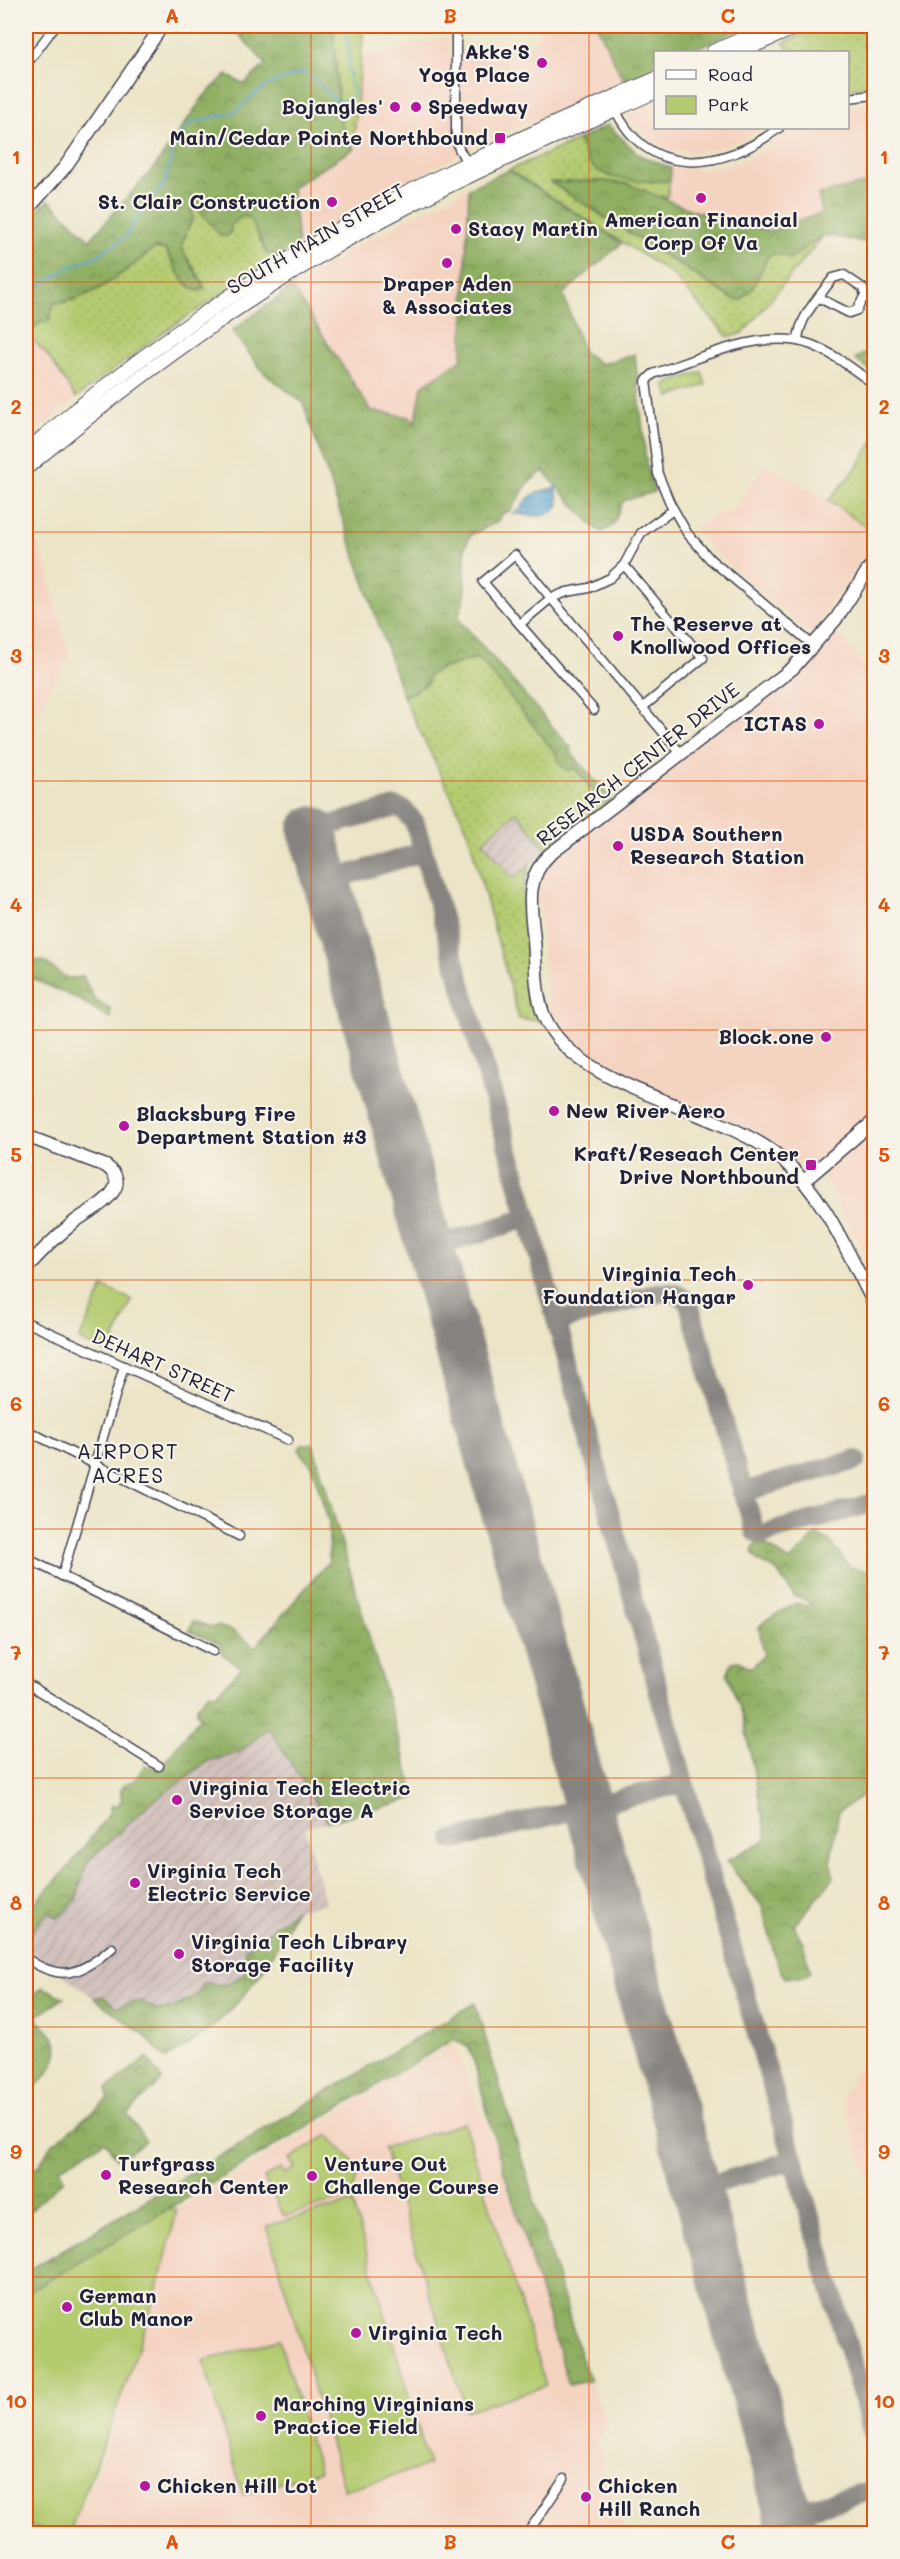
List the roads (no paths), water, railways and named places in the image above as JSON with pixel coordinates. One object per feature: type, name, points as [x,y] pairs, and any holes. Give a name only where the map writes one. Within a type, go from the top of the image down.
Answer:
[{"type":"main road","points":[[26,211],[65,167],[162,26]]},
{"type":"main road","points":[[715,51],[772,26]]},
{"type":"main road","points":[[741,51],[798,26]]},
{"type":"main road","name":"SOUTH MAIN STREET","points":[[26,468],[229,304],[378,222],[613,104],[654,80]]},
{"type":"main road","name":"SOUTH MAIN STREET","points":[[26,452],[137,362],[229,304],[328,236],[405,194],[468,164],[613,104],[654,92]]},
{"type":"main road","name":"RESEARCH CENTER DRIVE","points":[[874,561],[843,610],[793,668],[549,855],[536,871],[530,897],[541,1006],[552,1030],[586,1063],[640,1092],[708,1117],[748,1136],[781,1158],[804,1181],[825,1212],[874,1303]]},
{"type":"main road","points":[[804,1181],[874,1121]]},
{"type":"main road","points":[[26,1136],[106,1166],[116,1177],[113,1192],[74,1223],[26,1269]]},
{"type":"street","points":[[26,65],[55,26]]},
{"type":"street","points":[[456,35],[456,137],[459,149],[468,164]]},
{"type":"street","points":[[849,98],[874,95]]},
{"type":"street","points":[[613,104],[622,125],[637,142],[656,154],[681,161],[703,161],[739,152],[751,147],[778,129]]},
{"type":"street","points":[[798,341],[805,318],[819,297],[833,278],[840,275],[863,288],[865,295],[857,310],[849,313],[819,297]]},
{"type":"street","points":[[814,646],[705,554],[687,533],[673,510],[658,474],[646,382],[653,374],[766,339],[798,341],[829,354],[874,384]]},
{"type":"street","points":[[520,624],[551,598],[600,584],[624,565],[641,533],[673,510]]},
{"type":"street","points":[[594,710],[483,582],[514,555],[682,755]]},
{"type":"street","points":[[624,565],[703,658],[643,707]]},
{"type":"street","name":"DEHART STREET","points":[[26,1322],[288,1440]]},
{"type":"street","points":[[62,1576],[124,1366]]},
{"type":"street","points":[[26,1430],[238,1536]]},
{"type":"street","points":[[26,1558],[213,1651]]},
{"type":"street","points":[[26,1683],[159,1766]]},
{"type":"street","points":[[26,1958],[45,1970],[68,1973],[86,1968],[112,1948]]},
{"type":"street","points":[[527,2534],[564,2479]]},
{"type":"water","points":[[556,487],[559,506],[554,511],[543,516],[513,514],[522,508],[531,496]]},
{"type":"waterway","points":[[26,300],[35,289],[70,267],[101,254],[127,234],[145,205],[164,185],[175,143],[193,122],[233,113],[265,86],[302,72],[317,81],[337,102],[350,99],[354,89],[350,83],[348,40],[344,26]]},
{"type":"place","name":"Akke'S Yoga Place","points":[[542,63]]},
{"type":"place","name":"Bojangles'","points":[[395,107]]},
{"type":"place","name":"Speedway","points":[[416,107]]},
{"type":"place","name":"Main/Cedar Pointe Northbound","points":[[500,138]]},
{"type":"place","name":"American Financial Corp Of Va","points":[[701,198]]},
{"type":"place","name":"St. Clair Construction","points":[[332,202]]},
{"type":"place","name":"Stacy Martin","points":[[456,229]]},
{"type":"place","name":"Draper Aden & Associates","points":[[447,263]]},
{"type":"place","name":"The Reserve at Knollwood Offices","points":[[618,636]]},
{"type":"place","name":"ICTAS","points":[[819,724]]},
{"type":"place","name":"USDA Southern Research Station","points":[[618,846]]},
{"type":"place","name":"Block.one","points":[[826,1037]]},
{"type":"place","name":"New River Aero","points":[[554,1111]]},
{"type":"place","name":"Blacksburg Fire Department Station #3","points":[[124,1126]]},
{"type":"place","name":"Kraft/Reseach Center Drive Northbound","points":[[811,1165]]},
{"type":"place","name":"Virginia Tech Foundation Hangar","points":[[748,1285]]},
{"type":"place","name":"Virginia Tech Electric Service Storage A","points":[[177,1800]]},
{"type":"place","name":"Virginia Tech Electric Service","points":[[135,1883]]},
{"type":"place","name":"Virginia Tech Library Storage Facility","points":[[179,1954]]},
{"type":"place","name":"Turfgrass Research Center","points":[[106,2175]]},
{"type":"place","name":"Venture Out Challenge Course","points":[[312,2176]]},
{"type":"place","name":"German Club Manor","points":[[67,2307]]},
{"type":"place","name":"Virginia Tech","points":[[356,2333]]},
{"type":"place","name":"Marching Virginians Practice Field","points":[[261,2416]]},
{"type":"place","name":"Chicken Hill Lot","points":[[145,2486]]},
{"type":"place","name":"Chicken Hill Ranch","points":[[586,2497]]},
{"type":"district","name":"AIRPORT ACRES","points":[[128,1464]]}]
